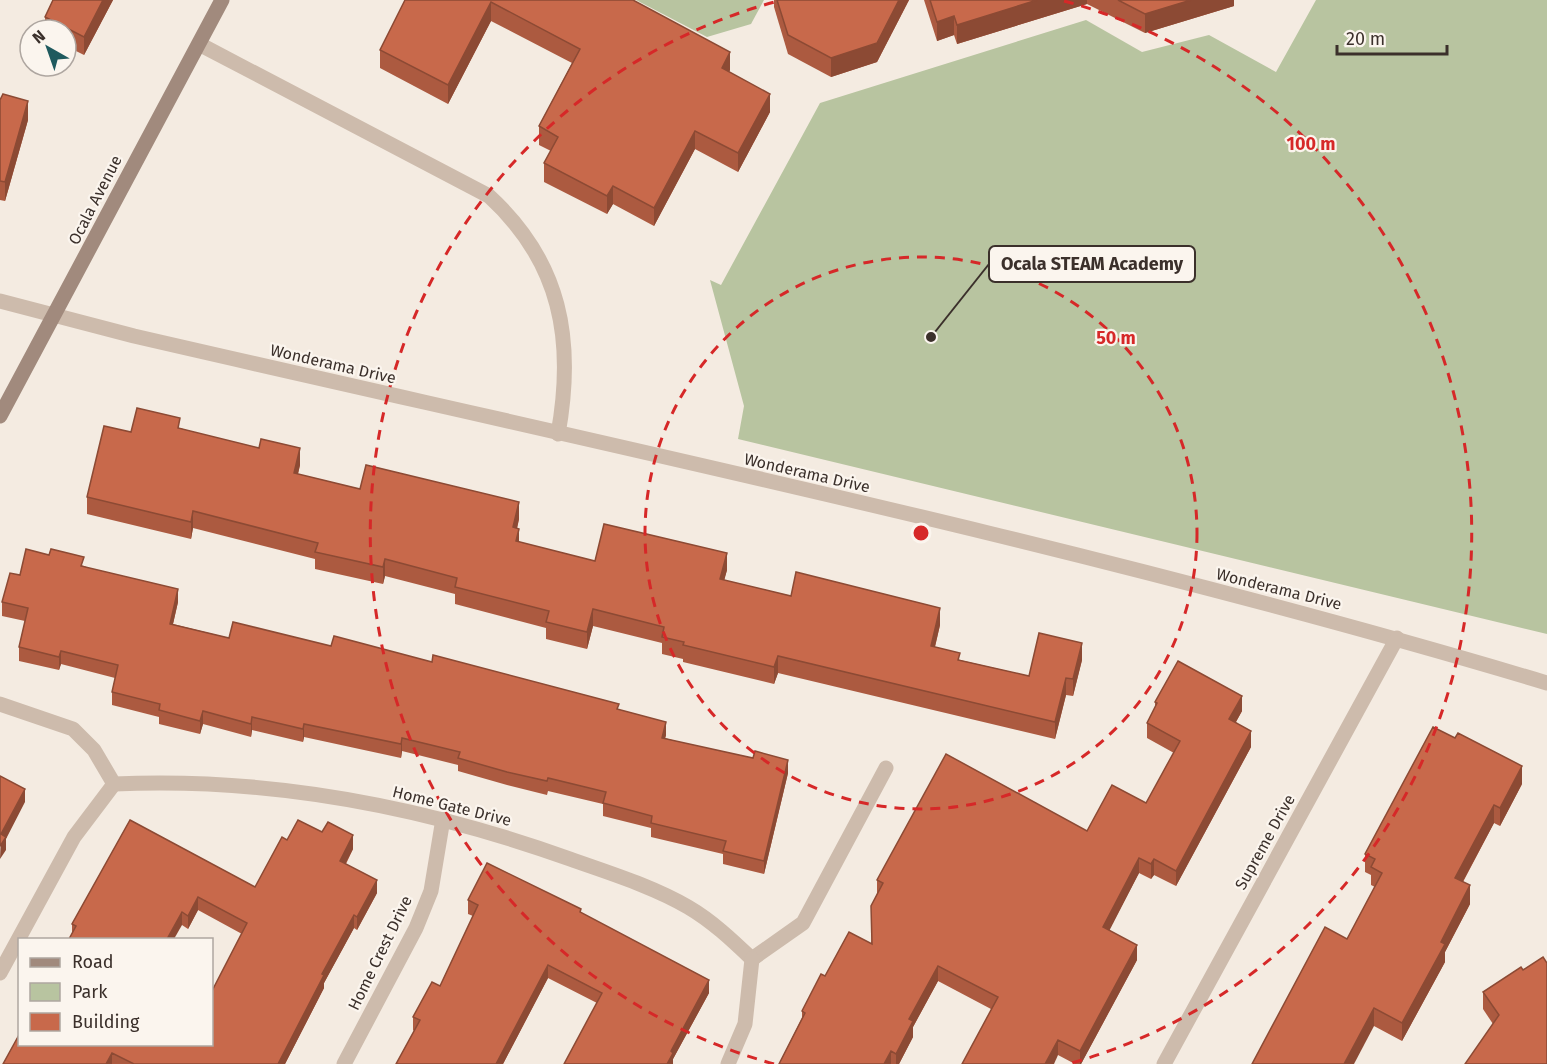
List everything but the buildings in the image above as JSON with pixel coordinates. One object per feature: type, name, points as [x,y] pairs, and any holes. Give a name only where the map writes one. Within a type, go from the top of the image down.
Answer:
[{"type":"street","name":"Ocala Avenue","points":[[0,416],[222,0]]},
{"type":"street","points":[[199,44],[489,196],[515,220],[539,255],[554,292],[566,364],[558,434]]},
{"type":"street","name":"Wonderama Drive","points":[[0,301],[54,316],[1065,552],[1397,638],[1547,683]]},
{"type":"street","name":"Supreme Drive","points":[[1164,1064],[1397,638]]},
{"type":"street","points":[[0,704],[73,729],[94,750],[114,784],[74,837],[19,938]]},
{"type":"street","points":[[728,1064],[745,1024],[752,958],[804,923],[886,768]]},
{"type":"street","name":"Home Gate Drive","points":[[114,784],[172,782],[309,793],[443,819],[528,844],[623,879],[687,907],[723,931],[752,958]]},
{"type":"street","name":"Home Crest Drive","points":[[344,1064],[416,928],[431,891],[443,819]]},
{"type":"street","points":[[0,973],[18,940]]},
{"type":"green space","points":[[636,0],[764,0],[751,24],[707,37]]},
{"type":"green space","points":[[1316,0],[1547,0],[1547,634],[738,439],[744,406],[710,280],[721,285],[820,103],[1086,20],[1142,52],[1209,35],[1276,72]]},
{"type":"place","name":"Ocala STEAM Academy","points":[[931,337]]}]
